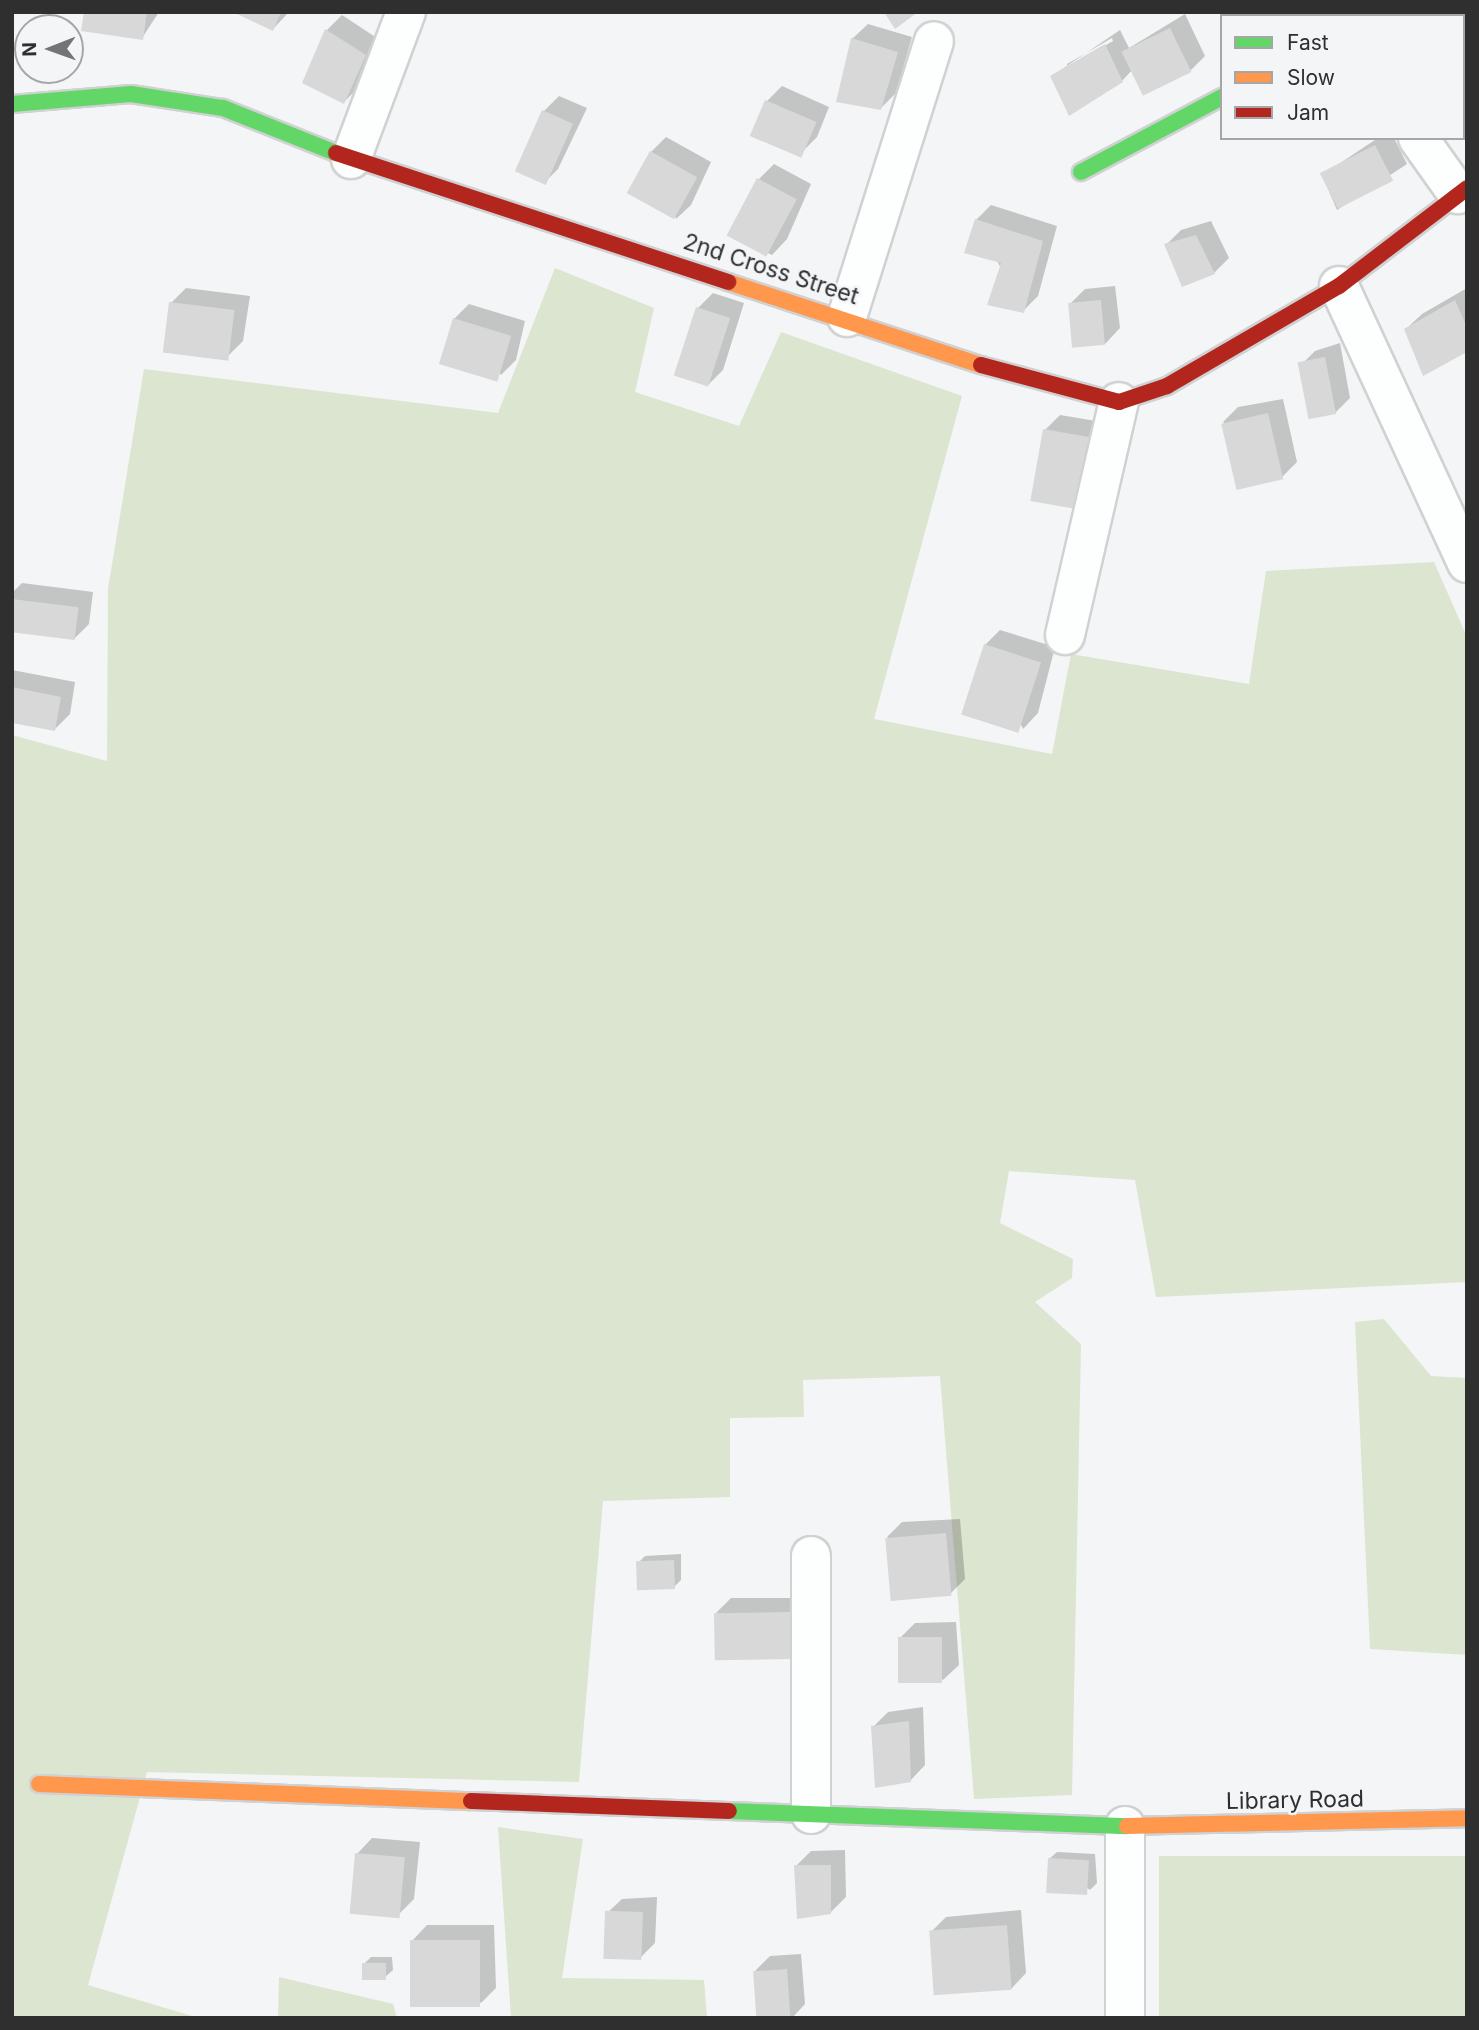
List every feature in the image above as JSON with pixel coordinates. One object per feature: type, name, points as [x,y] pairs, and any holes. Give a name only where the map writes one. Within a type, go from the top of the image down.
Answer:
[{"type":"street","points":[[351,159],[406,12]]},
{"type":"street","points":[[847,317],[934,41]]},
{"type":"street","name":"2nd Cross Street","points":[[12,104],[131,94],[223,108],[351,159],[847,317],[1060,391],[1119,402],[1167,386],[1339,286],[1463,191]]},
{"type":"street","points":[[1081,172],[1220,98]]},
{"type":"street","points":[[1420,140],[1463,191]]},
{"type":"street","points":[[1339,286],[1467,563]]},
{"type":"street","points":[[1065,635],[1119,402]]},
{"type":"street","points":[[811,1556],[811,1814]]},
{"type":"street","name":"Library Road","points":[[38,1784],[1125,1826],[1467,1818]]},
{"type":"street","points":[[1125,1826],[1125,2018]]},
{"type":"green space","points":[[555,268],[654,308],[635,392],[739,426],[781,332],[962,396],[874,719],[1052,754],[1071,654],[1249,684],[1266,571],[1434,562],[1467,637],[1467,1282],[1156,1297],[1135,1180],[1009,1171],[1000,1223],[1073,1259],[1072,1278],[1035,1302],[1081,1344],[1072,1795],[974,1799],[940,1376],[803,1380],[804,1417],[730,1418],[730,1497],[603,1501],[579,1782],[147,1772],[88,1985],[199,2018],[12,2018],[12,735],[107,761],[108,589],[144,369],[498,413]]},
{"type":"green space","points":[[1384,1319],[1431,1376],[1467,1378],[1467,1655],[1370,1649],[1355,1322]]},
{"type":"green space","points":[[498,1827],[583,1839],[562,1978],[704,1980],[707,2018],[511,2018]]},
{"type":"green space","points":[[1159,1856],[1467,1856],[1467,2018],[1159,2018]]},
{"type":"green space","points":[[279,1977],[393,2004],[397,2018],[278,2018]]},
{"type":"building","points":[[147,12],[143,40],[84,31],[84,14]]},
{"type":"building","points":[[233,12],[281,12],[273,31]]},
{"type":"building","points":[[884,12],[918,12],[895,29]]},
{"type":"building","points":[[1170,28],[1191,72],[1143,96],[1121,52]]},
{"type":"building","points":[[325,29],[366,55],[344,104],[302,83]]},
{"type":"building","points":[[851,38],[898,52],[881,110],[836,102]]},
{"type":"building","points":[[1105,44],[1123,82],[1069,116],[1050,76]]},
{"type":"building","points":[[765,100],[817,122],[801,158],[750,136]]},
{"type":"building","points":[[542,110],[573,124],[546,185],[515,171]]},
{"type":"building","points":[[1375,145],[1393,181],[1338,209],[1320,173]]},
{"type":"building","points":[[650,151],[697,177],[674,219],[627,193]]},
{"type":"building","points":[[757,178],[797,199],[766,257],[726,235]]},
{"type":"building","points":[[975,219],[1043,241],[1024,313],[987,305],[1001,263],[964,253]]},
{"type":"building","points":[[1196,235],[1215,274],[1182,287],[1164,244]]},
{"type":"building","points":[[1101,300],[1105,345],[1072,348],[1068,303]]},
{"type":"building","points":[[1455,300],[1467,327],[1467,352],[1423,376],[1404,329]]},
{"type":"building","points":[[169,302],[235,310],[228,361],[163,353]]},
{"type":"building","points":[[696,307],[730,318],[708,387],[674,375]]},
{"type":"building","points":[[453,318],[511,336],[497,382],[439,364]]},
{"type":"building","points":[[1325,357],[1336,414],[1309,419],[1298,362]]},
{"type":"building","points":[[1268,413],[1283,479],[1237,490],[1221,424]]},
{"type":"building","points":[[1043,429],[1093,438],[1081,510],[1030,501]]},
{"type":"building","points":[[12,599],[79,607],[74,640],[12,632]]},
{"type":"building","points":[[984,644],[1041,663],[1018,733],[961,714]]},
{"type":"building","points":[[12,687],[61,697],[55,731],[12,723]]},
{"type":"building","points":[[946,1533],[951,1596],[891,1601],[885,1538]]},
{"type":"building","points":[[674,1560],[675,1589],[637,1590],[636,1561]]},
{"type":"building","points":[[791,1612],[792,1659],[715,1660],[714,1613]]},
{"type":"building","points":[[898,1637],[942,1637],[942,1683],[898,1683]]},
{"type":"building","points":[[909,1721],[911,1782],[875,1788],[871,1726]]},
{"type":"building","points":[[355,1853],[405,1857],[399,1918],[350,1914]]},
{"type":"building","points":[[1048,1858],[1089,1860],[1087,1895],[1046,1893]]},
{"type":"building","points":[[794,1865],[831,1865],[831,1914],[797,1919]]},
{"type":"building","points":[[605,1911],[643,1912],[641,1960],[603,1959]]},
{"type":"building","points":[[1007,1925],[1012,1990],[934,1995],[929,1930]]},
{"type":"building","points":[[410,1940],[480,1940],[480,2007],[410,2007]]},
{"type":"building","points":[[362,1963],[386,1963],[386,1980],[362,1980]]},
{"type":"building","points":[[787,1969],[790,2018],[756,2018],[753,1971]]},
{"type":"traffic: fast","points":[[12,104],[131,94],[223,108],[336,153]]},
{"type":"traffic: fast","points":[[1081,172],[1220,98]]},
{"type":"traffic: fast","points":[[729,1811],[1127,1826]]},
{"type":"traffic: slow","points":[[728,282],[981,365]]},
{"type":"traffic: slow","points":[[39,1784],[471,1801]]},
{"type":"traffic: slow","points":[[1127,1826],[1467,1818]]},
{"type":"traffic: jam","points":[[336,153],[728,282]]},
{"type":"traffic: jam","points":[[981,365],[1119,402],[1167,386],[1339,286],[1467,188]]},
{"type":"traffic: jam","points":[[471,1801],[729,1811]]}]
